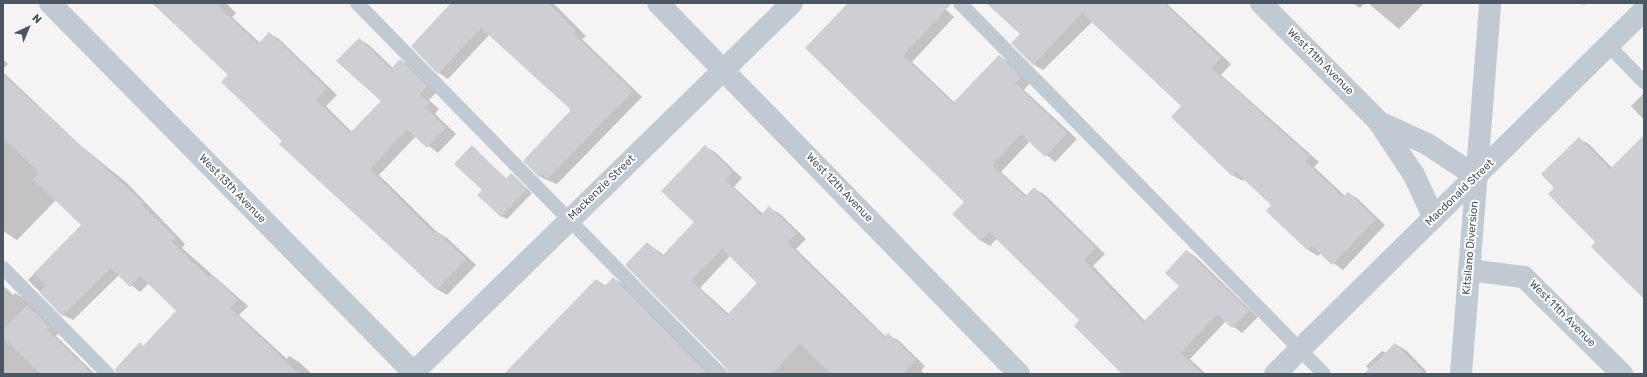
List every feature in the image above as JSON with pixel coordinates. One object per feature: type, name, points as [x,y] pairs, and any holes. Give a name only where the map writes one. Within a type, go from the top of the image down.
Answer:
[{"type":"street","name":"West 13th Avenue","points":[[50,3],[413,374]]},
{"type":"street","name":"West 12th Avenue","points":[[658,3],[724,69],[1019,374]]},
{"type":"street","name":"Mackenzie Street","points":[[413,374],[570,218],[792,3]]},
{"type":"street","name":"West 11th Avenue","points":[[1261,3],[1378,122],[1414,175],[1434,218]]},
{"type":"street","name":"Kitsilano Diversion","points":[[1461,374],[1490,3]]},
{"type":"street","name":"Macdonald Street","points":[[1275,374],[1477,177],[1644,10]]},
{"type":"street","name":"West 11th Avenue","points":[[1378,122],[1427,144],[1477,177]]},
{"type":"street","name":"West 11th Avenue","points":[[1469,270],[1524,277],[1622,374]]},
{"type":"lane","points":[[357,3],[570,218],[720,374]]},
{"type":"lane","points":[[960,3],[1324,374]]},
{"type":"lane","points":[[1608,45],[1644,82]]},
{"type":"lane","points":[[3,268],[108,374]]},
{"type":"building","points":[[152,3],[215,3],[258,44],[269,32],[327,88],[316,100],[350,133],[381,101],[336,61],[359,38],[391,69],[400,59],[427,86],[420,94],[430,103],[425,107],[446,128],[427,148],[407,129],[370,169],[434,233],[437,231],[466,259],[437,290],[279,144],[282,141],[221,82],[228,75]]},
{"type":"building","points":[[451,3],[548,3],[576,30],[573,33],[633,91],[547,179],[542,174],[539,177],[523,161],[570,111],[569,108],[481,28],[438,74],[411,46]]},
{"type":"building","points":[[848,3],[952,3],[903,56],[953,103],[999,55],[1021,77],[1015,83],[1067,133],[1045,157],[1021,134],[992,165],[1025,197],[1034,187],[1096,248],[1084,260],[1143,322],[1179,286],[1165,273],[1186,250],[1249,311],[1232,328],[1217,314],[1181,353],[1203,374],[1122,374],[1074,326],[1079,320],[989,232],[980,241],[952,214],[964,202],[805,48]]},
{"type":"building","points":[[986,3],[1164,3],[1221,58],[1211,68],[1310,156],[1305,161],[1343,197],[1348,192],[1376,219],[1332,265],[1312,246],[1307,250],[1266,211],[1271,205],[1236,172],[1232,176],[1171,117],[1181,106],[1082,13],[1033,65],[1011,43],[1020,34]]},
{"type":"building","points":[[3,75],[144,203],[142,205],[176,238],[172,242],[209,277],[211,274],[238,300],[230,308],[299,374],[116,374],[115,369],[140,342],[143,346],[176,311],[140,276],[130,287],[111,268],[62,316],[39,292],[46,285],[34,273],[81,225],[33,179],[39,173],[3,138]]},
{"type":"building","points":[[1644,135],[1644,299],[1591,247],[1595,242],[1548,194],[1554,188],[1541,174],[1579,137],[1610,169]]},
{"type":"building","points":[[472,145],[506,179],[511,173],[527,189],[501,217],[477,195],[482,190],[454,164]]},
{"type":"building","points":[[705,145],[733,172],[725,180],[761,215],[769,206],[797,233],[787,243],[884,337],[888,333],[916,360],[903,374],[831,374],[800,344],[772,374],[728,374],[726,368],[625,265],[647,242],[662,256],[694,222],[661,191]],"holes":[[[722,249],[757,283],[727,315],[691,281]]]},
{"type":"building","points":[[613,277],[708,374],[504,374],[596,279],[604,287]]},
{"type":"building","points":[[27,305],[50,327],[47,330],[92,374],[41,374],[14,348],[3,336],[3,330]]},
{"type":"building","points":[[1395,343],[1425,374],[1364,374]]}]
